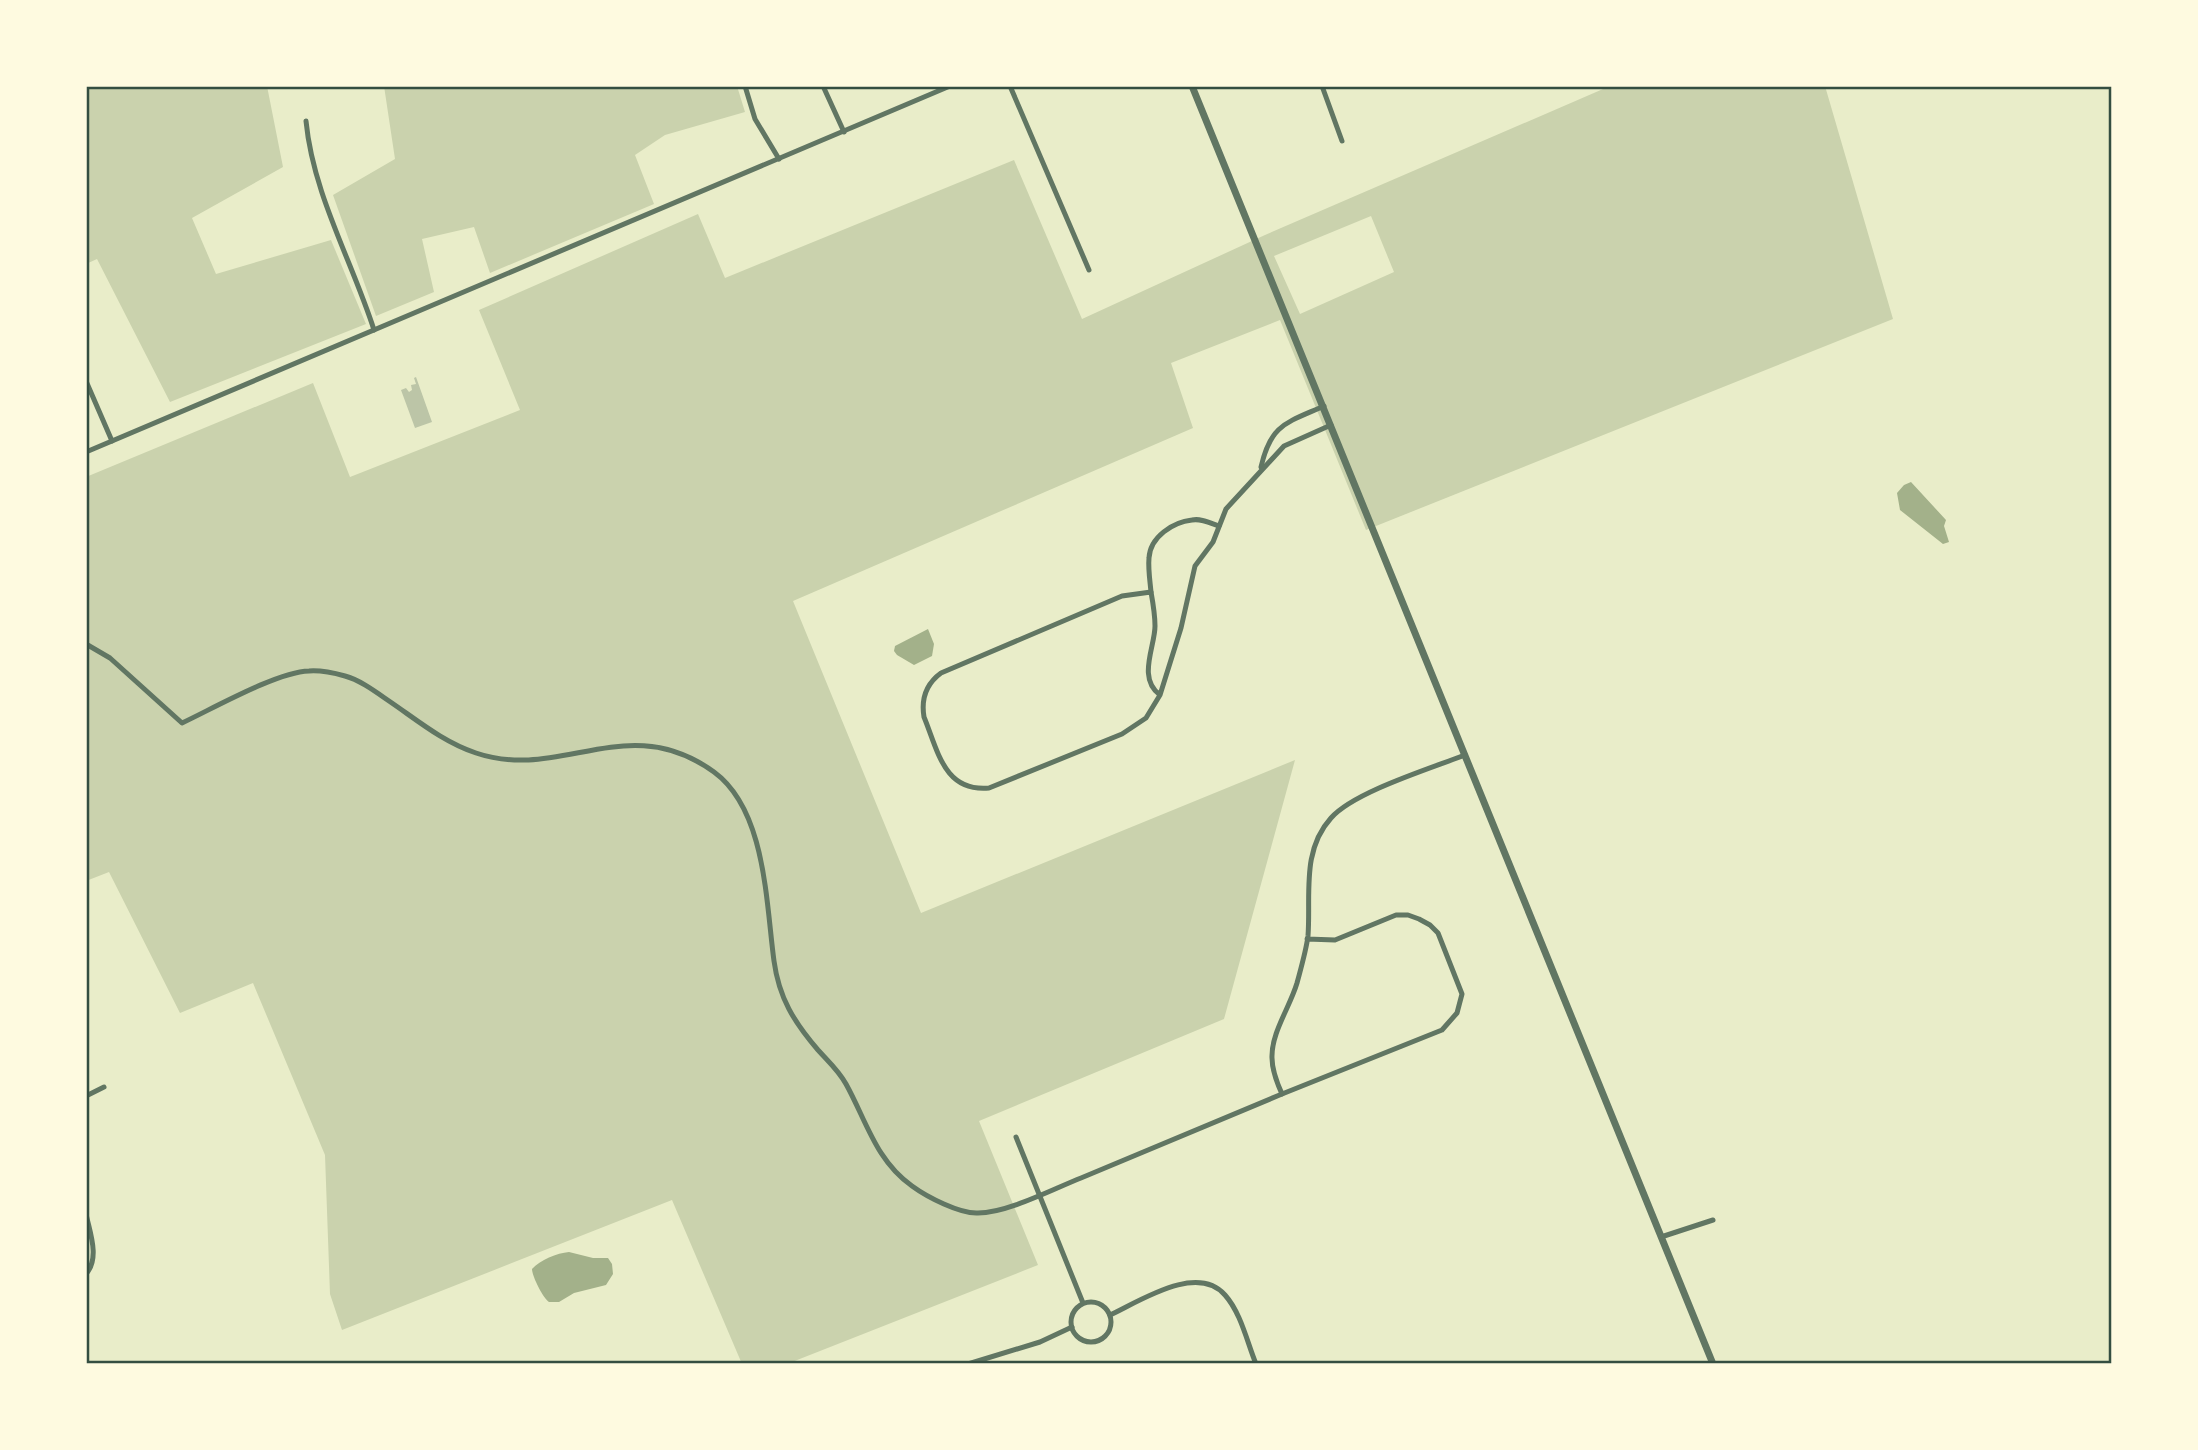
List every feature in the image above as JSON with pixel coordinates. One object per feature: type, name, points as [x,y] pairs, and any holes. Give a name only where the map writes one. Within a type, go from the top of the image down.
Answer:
[{"type":"street","points":[[745,86],[755,119],[779,159]]},
{"type":"street","points":[[823,86],[844,132]]},
{"type":"street","points":[[86,452],[950,86]]},
{"type":"street","points":[[1010,86],[1089,270]]},
{"type":"street","points":[[1192,86],[1713,1364]]},
{"type":"street","points":[[1322,86],[1342,141]]},
{"type":"street","points":[[306,121],[310,151],[374,330]]},
{"type":"street","points":[[86,381],[112,440]]},
{"type":"street","points":[[1261,469],[1266,445],[1276,430],[1324,406]]},
{"type":"street","points":[[1151,592],[1122,596],[941,673],[927,688],[923,708],[924,717],[947,772],[959,783],[974,789],[989,788],[1122,734],[1146,718],[1160,695],[1187,606],[1195,566],[1213,542],[1226,509],[1284,446],[1331,425]]},
{"type":"street","points":[[1160,695],[1154,689],[1148,658],[1155,627],[1149,557],[1152,545],[1168,528],[1190,520],[1201,520],[1219,526]]},
{"type":"street","points":[[86,644],[110,658],[182,723],[284,676],[318,671],[349,676],[454,746],[489,758],[527,761],[613,746],[647,745],[684,755],[717,774],[740,802],[757,835],[775,967],[782,998],[803,1033],[842,1077],[876,1147],[888,1164],[912,1186],[967,1213],[993,1212],[1039,1195],[1442,1030],[1457,1013],[1462,994],[1438,933],[1430,925],[1408,915],[1396,915],[1335,940],[1307,939]]},
{"type":"street","points":[[1282,1094],[1271,1056],[1296,985],[1307,939],[1312,854],[1317,839],[1330,819],[1343,807],[1465,755]]},
{"type":"street","points":[[86,1096],[104,1087]]},
{"type":"street","points":[[1016,1137],[1083,1303]]},
{"type":"street","points":[[86,1214],[93,1248],[91,1268],[86,1273]]},
{"type":"street","points":[[1661,1237],[1713,1220]]},
{"type":"street","points":[[1110,1315],[1183,1283],[1207,1284],[1220,1290],[1230,1303],[1256,1364]]},
{"type":"street","points":[[1089,1301],[1101,1304],[1110,1315],[1111,1326],[1108,1332],[1092,1342],[1079,1338],[1072,1327],[1072,1316],[1083,1303],[1089,1301]]},
{"type":"street","points":[[968,1364],[1040,1342],[1072,1327]]},
{"type":"shaded area","points":[[86,86],[267,86],[283,167],[192,218],[216,274],[331,240],[366,324],[170,402],[97,259],[86,264]]},
{"type":"shaded area","points":[[384,86],[737,86],[745,112],[665,135],[635,155],[654,204],[490,273],[474,227],[422,239],[434,292],[376,316],[333,195],[395,159]]},
{"type":"shaded area","points":[[1610,86],[1825,86],[1893,319],[1366,530],[1280,320],[1171,363],[1193,428],[793,601],[921,913],[1295,760],[1224,1019],[979,1121],[1038,1265],[787,1364],[742,1364],[672,1200],[342,1330],[330,1294],[325,1155],[253,983],[180,1013],[109,872],[86,881],[86,477],[313,383],[350,477],[520,410],[479,310],[698,214],[725,278],[1014,160],[1082,319],[1265,235]],"holes":[[[1371,216],[1394,272],[1300,314],[1274,256]]]},
{"type":"shaded area","points":[[1911,482],[1946,520],[1944,526],[1949,542],[1943,544],[1900,510],[1897,493]]},
{"type":"shaded area","points":[[928,629],[934,644],[932,656],[914,665],[894,651],[895,646]]},
{"type":"shaded area","points":[[569,1252],[593,1258],[608,1258],[613,1274],[606,1285],[574,1293],[559,1302],[549,1302],[538,1287],[532,1269],[549,1258]]},
{"type":"building","points":[[416,377],[432,422],[415,428],[401,390],[412,390],[411,385],[416,384]]}]
